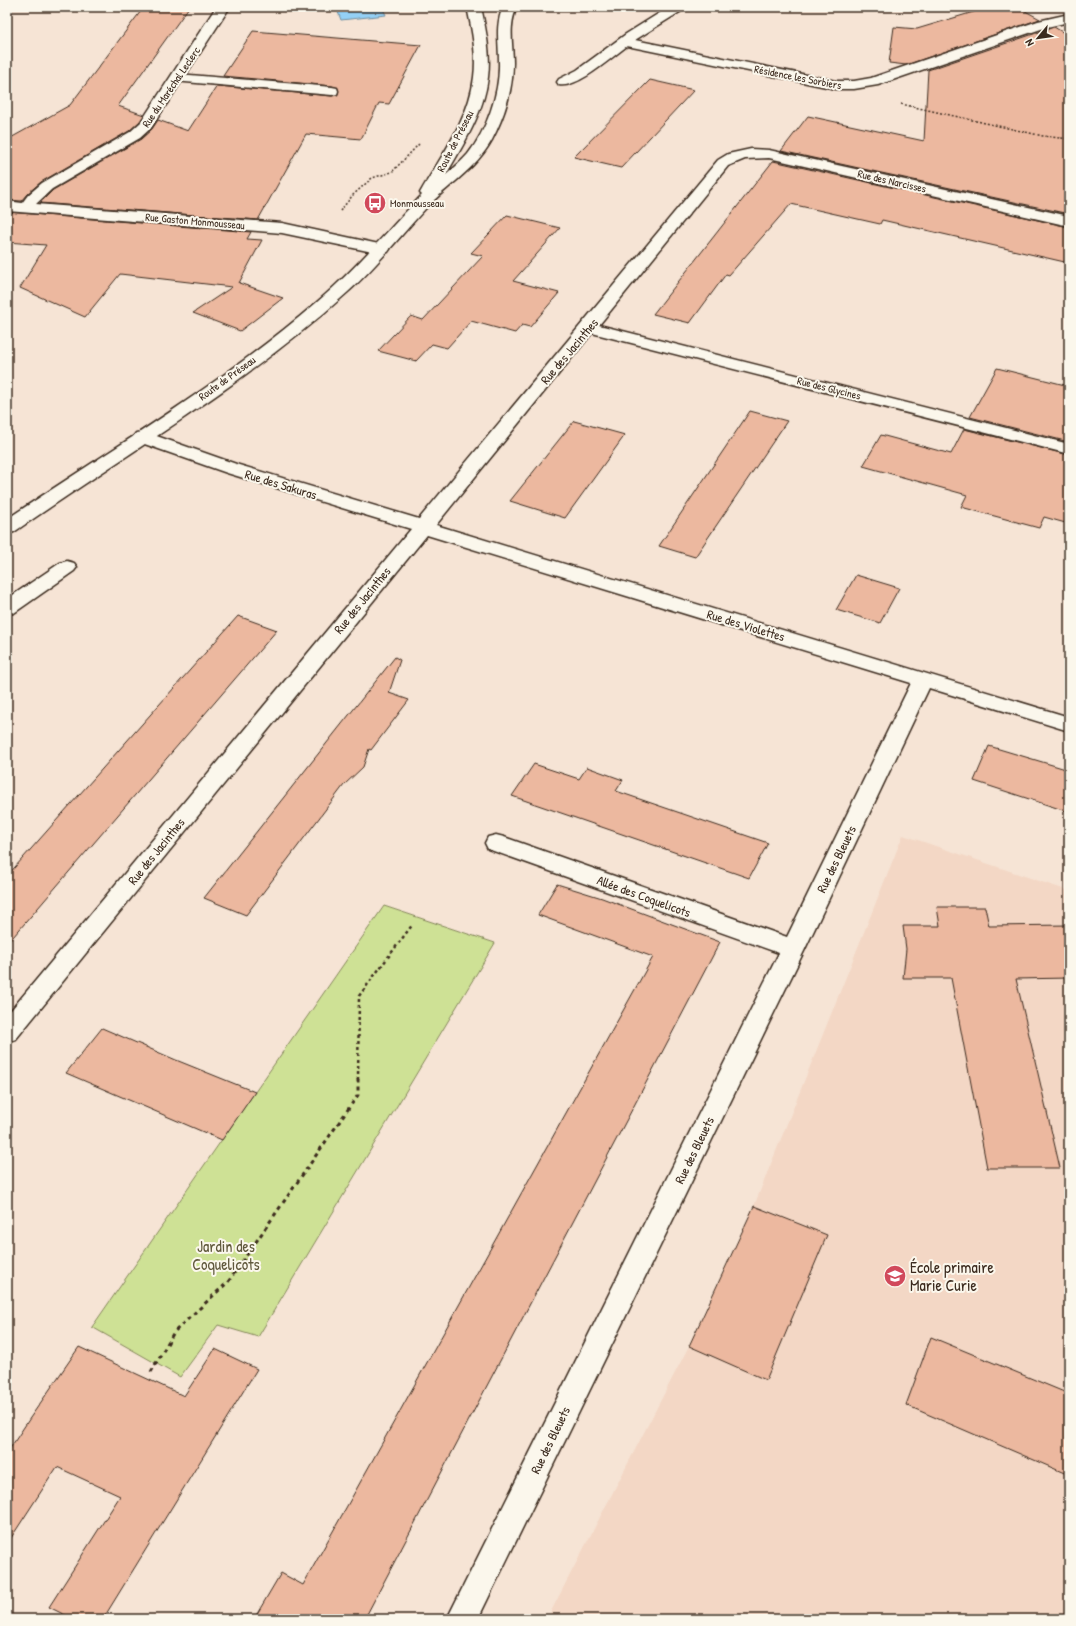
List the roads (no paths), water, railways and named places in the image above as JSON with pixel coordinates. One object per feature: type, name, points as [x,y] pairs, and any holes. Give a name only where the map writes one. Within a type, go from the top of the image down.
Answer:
[{"type":"street","name":"Rue du Maréchal Leclerc","points":[[26,207],[46,186],[142,130],[146,126],[223,7]]},
{"type":"street","name":"Route de Préseau","points":[[424,201],[466,121],[478,89],[481,58],[474,7]]},
{"type":"street","name":"Route de Préseau","points":[[7,528],[215,387],[299,325],[345,286],[382,249],[424,201],[455,176],[472,158],[491,125],[504,86],[507,65],[505,19],[510,7]]},
{"type":"street","points":[[564,82],[586,71],[624,42],[678,7]]},
{"type":"street","name":"Résidence les Sorbiers","points":[[624,42],[836,85],[854,85],[873,82],[1062,14]]},
{"type":"street","name":"Rue des Narcisses","points":[[718,169],[723,163],[736,156],[745,154],[769,154],[1069,221]]},
{"type":"street","name":"Rue des Jacinthes","points":[[7,1032],[718,169]]},
{"type":"street","name":"Rue Gaston Monmousseau","points":[[7,206],[282,228],[382,249]]},
{"type":"street","name":"Rue des Glycines","points":[[589,327],[1069,449]]},
{"type":"street","name":"Rue des Sakuras","points":[[142,437],[233,469],[422,527]]},
{"type":"street","name":"Rue des Violettes","points":[[422,527],[1069,724]]},
{"type":"street","points":[[7,608],[67,567]]},
{"type":"street","name":"Rue des Bleuets","points":[[462,1619],[793,949],[923,679]]},
{"type":"street","name":"Allée des Coquelicots","points":[[496,842],[793,949]]},
{"type":"lane","points":[[178,78],[332,91]]},
{"type":"water","points":[[382,7],[386,15],[341,20],[338,12]]},
{"type":"place","name":"Monmousseau","points":[[375,203]]},
{"type":"place","name":"École primaire Marie Curie","points":[[895,1276]]},
{"type":"park label","name":"Jardin des Coquelicots","points":[[226,1255]]}]
